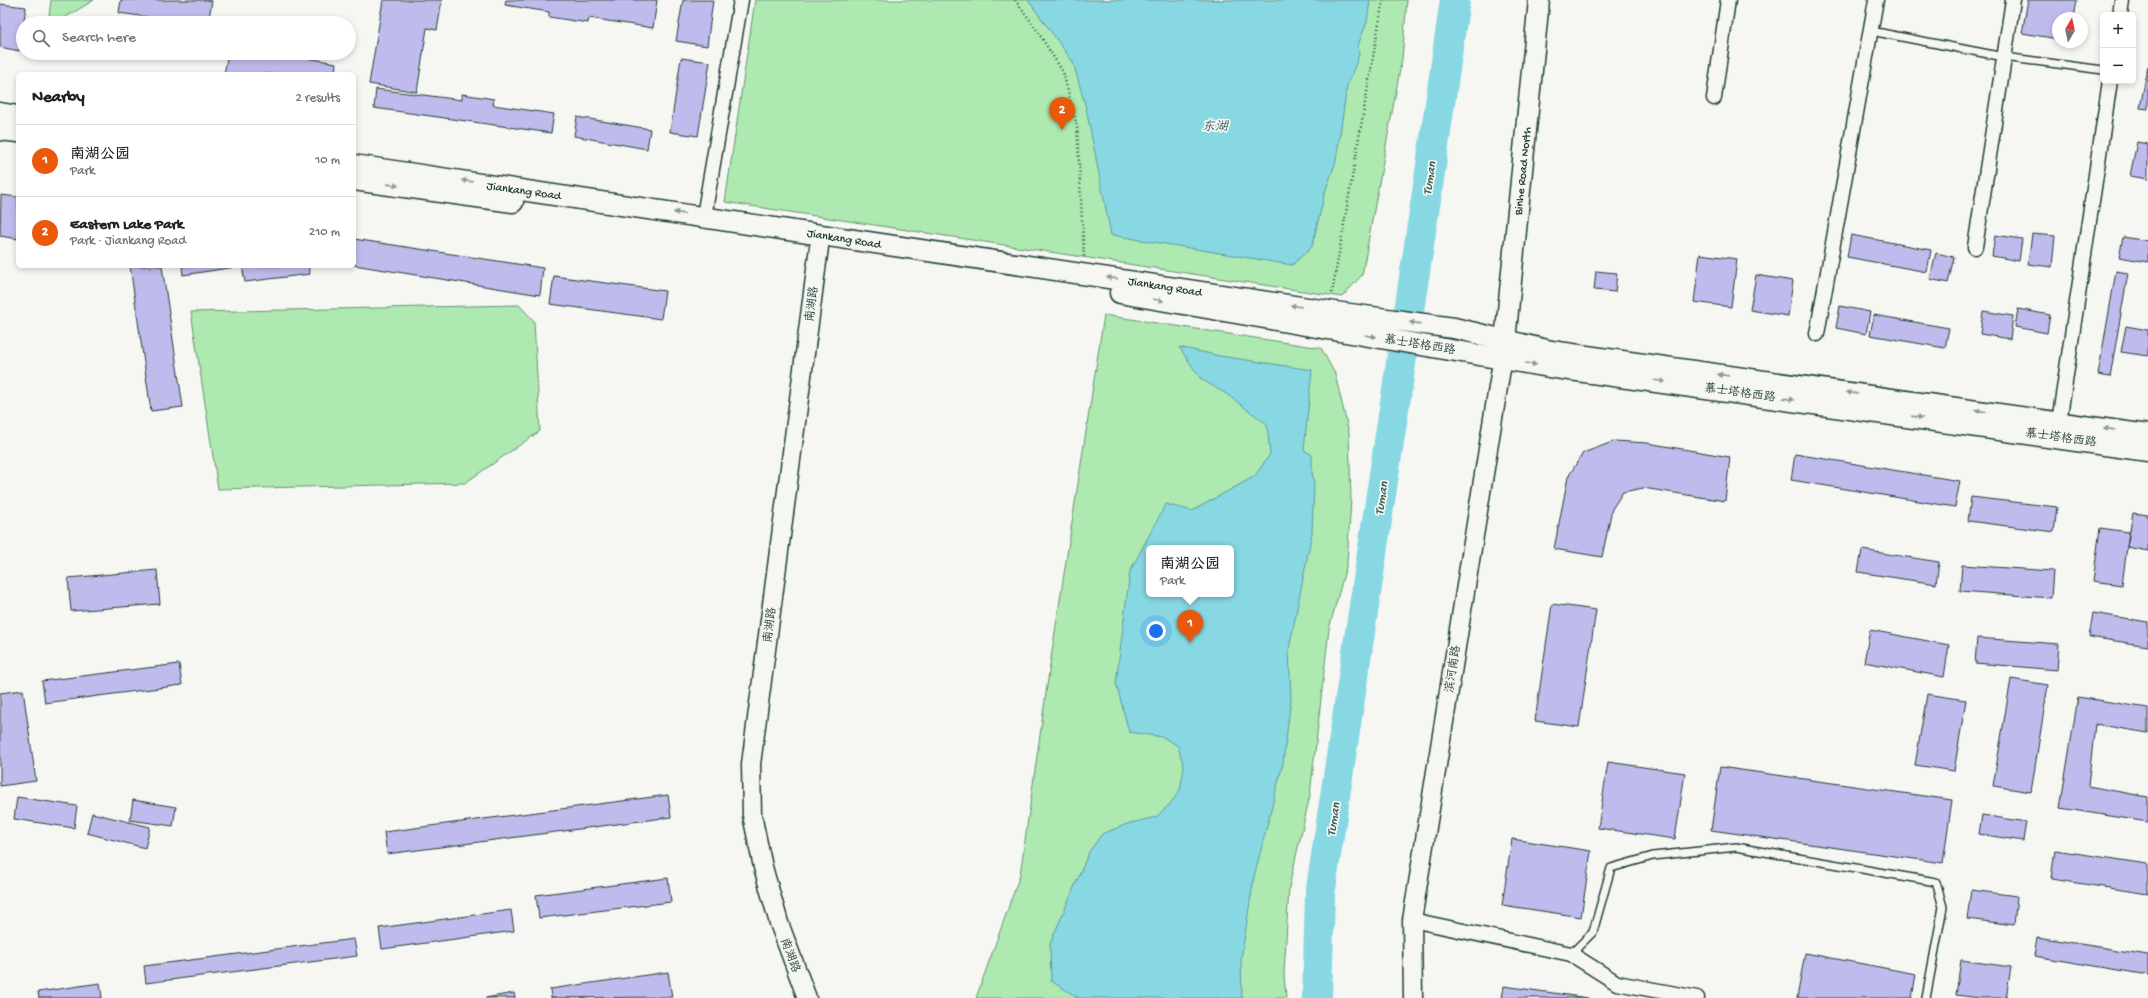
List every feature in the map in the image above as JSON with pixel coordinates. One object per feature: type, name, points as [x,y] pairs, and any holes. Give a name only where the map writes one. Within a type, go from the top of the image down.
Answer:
[{"type":"main road","name":"Binhe Road North","points":[[1504,350],[1539,0]]},
{"type":"main road","points":[[0,113],[16,116]]},
{"type":"main road","points":[[0,130],[16,132]]},
{"type":"main road","name":"Jiankang Road","points":[[356,165],[1085,274],[1332,318]]},
{"type":"main road","name":"Jiankang Road","points":[[356,180],[819,247],[1110,291],[1332,318]]},
{"type":"main road","name":"慕士塔格西路","points":[[1332,318],[1454,328],[1504,350],[2148,451]]},
{"type":"main road","name":"慕士塔格西路","points":[[1332,318],[1452,348],[1574,354],[2148,435]]},
{"type":"street","points":[[704,216],[741,0]]},
{"type":"street","points":[[1714,98],[1728,0]]},
{"type":"street","points":[[1817,334],[1876,0]]},
{"type":"street","points":[[1975,247],[2013,0]]},
{"type":"street","points":[[2120,12],[2122,0]]},
{"type":"street","points":[[2059,422],[2110,84]]},
{"type":"street","name":"南湖路","points":[[807,998],[779,922],[763,867],[752,815],[751,764],[819,247]]},
{"type":"street","name":"滨河南路","points":[[1414,998],[1412,920],[1504,350]]},
{"type":"street","points":[[1412,920],[1571,954],[1617,983],[1697,998]]},
{"type":"lane","points":[[1871,31],[2004,57],[2100,70]]},
{"type":"lane","points":[[1571,954],[1593,932],[1611,868],[1652,856],[1736,847],[1936,882],[1944,907],[1926,998]]},
{"type":"path","points":[[1016,0],[1063,72],[1077,126],[1085,274]]},
{"type":"path","points":[[1332,318],[1383,0]]},
{"type":"green space","points":[[51,0],[94,0],[68,16],[49,16]]},
{"type":"green space","points":[[755,0],[1407,0],[1402,59],[1362,275],[1342,297],[725,202]]},
{"type":"green space","points":[[519,305],[534,321],[540,431],[465,483],[218,489],[191,312]]},
{"type":"green space","points":[[1104,315],[1321,348],[1335,374],[1349,433],[1351,499],[1347,563],[1329,629],[1310,795],[1289,887],[1284,975],[1286,998],[976,998],[1020,875],[1051,658]]},
{"type":"water","name":"东湖","points":[[1028,0],[1370,0],[1367,22],[1358,45],[1359,54],[1347,86],[1336,161],[1325,192],[1312,247],[1292,265],[1111,235],[1086,108],[1073,62]]},
{"type":"water","points":[[1179,347],[1220,356],[1312,370],[1304,450],[1312,455],[1314,484],[1312,533],[1289,649],[1291,699],[1283,763],[1254,877],[1241,959],[1242,998],[1079,998],[1051,981],[1050,944],[1089,852],[1102,834],[1127,824],[1156,817],[1170,804],[1180,790],[1184,768],[1178,746],[1163,737],[1129,732],[1116,683],[1130,571],[1166,504],[1192,511],[1255,476],[1270,454],[1267,424],[1225,393],[1201,379]]},
{"type":"building","points":[[121,0],[212,1],[209,16],[140,16],[119,13]]},
{"type":"building","points":[[383,0],[442,0],[437,30],[427,28],[417,92],[369,84]]},
{"type":"building","points":[[506,0],[657,0],[653,28],[589,18],[588,23],[549,17],[549,12],[505,5]]},
{"type":"building","points":[[683,0],[713,0],[707,46],[676,41]]},
{"type":"building","points":[[2028,0],[2077,0],[2075,12],[2052,12],[2052,38],[2022,33]]},
{"type":"building","points":[[0,4],[26,7],[25,16],[16,16],[16,50],[0,47]]},
{"type":"building","points":[[681,58],[710,62],[698,136],[670,132]]},
{"type":"building","points":[[227,60],[319,60],[336,63],[335,72],[224,72]]},
{"type":"building","points":[[2148,66],[2148,109],[2140,108]]},
{"type":"building","points":[[376,89],[462,100],[462,94],[494,99],[493,105],[554,114],[551,133],[374,108]]},
{"type":"building","points":[[577,117],[650,129],[647,149],[574,136]]},
{"type":"building","points":[[2137,142],[2148,144],[2148,179],[2130,176]]},
{"type":"building","points":[[1,195],[16,197],[16,239],[0,236]]},
{"type":"building","points":[[2032,234],[2055,236],[2052,267],[2028,264]]},
{"type":"building","points":[[1851,235],[1931,250],[1927,272],[1847,257]]},
{"type":"building","points":[[1995,235],[2022,239],[2019,261],[1992,256]]},
{"type":"building","points":[[2123,237],[2148,241],[2148,262],[2119,257]]},
{"type":"building","points":[[356,239],[543,268],[540,295],[356,265]]},
{"type":"building","points":[[1936,253],[1954,257],[1948,283],[1930,279]]},
{"type":"building","points":[[1700,254],[1737,259],[1731,307],[1694,302]]},
{"type":"building","points":[[130,268],[162,268],[183,407],[151,411]]},
{"type":"building","points":[[182,268],[229,268],[183,275]]},
{"type":"building","points":[[242,268],[308,268],[310,274],[245,282]]},
{"type":"building","points":[[1596,271],[1617,273],[1615,292],[1594,290]]},
{"type":"building","points":[[2116,271],[2128,273],[2110,377],[2098,375]]},
{"type":"building","points":[[1756,275],[1793,281],[1788,316],[1750,310]]},
{"type":"building","points":[[554,276],[665,291],[661,319],[550,304]]},
{"type":"building","points":[[1840,306],[1870,312],[1866,334],[1836,328]]},
{"type":"building","points":[[2018,309],[2050,315],[2047,333],[2015,327]]},
{"type":"building","points":[[1983,311],[2013,316],[2010,339],[1980,334]]},
{"type":"building","points":[[1874,315],[1949,328],[1945,348],[1870,335]]},
{"type":"building","points":[[2126,326],[2148,330],[2148,356],[2121,352]]},
{"type":"building","points":[[1615,441],[1647,443],[1730,457],[1725,501],[1643,488],[1623,492],[1612,509],[1602,557],[1554,549],[1568,477],[1583,453]]},
{"type":"building","points":[[1795,454],[1960,481],[1955,507],[1791,480]]},
{"type":"building","points":[[1971,497],[2057,507],[2054,532],[1968,521]]},
{"type":"building","points":[[2133,513],[2148,515],[2148,551],[2127,547]]},
{"type":"building","points":[[2100,528],[2129,532],[2122,585],[2093,581]]},
{"type":"building","points":[[1862,550],[1939,562],[1936,584],[1858,572]]},
{"type":"building","points":[[1962,565],[2053,571],[2051,598],[1960,591]]},
{"type":"building","points":[[157,570],[160,604],[71,611],[68,578]]},
{"type":"building","points":[[1552,604],[1596,610],[1579,727],[1535,721]]},
{"type":"building","points":[[2093,613],[2148,622],[2148,646],[2089,637]]},
{"type":"building","points":[[1870,630],[1949,645],[1944,677],[1864,662]]},
{"type":"building","points":[[1977,638],[2059,644],[2057,670],[1975,663]]},
{"type":"building","points":[[179,664],[182,685],[45,703],[42,681]]},
{"type":"building","points":[[2011,679],[2048,685],[2031,792],[1993,786]]},
{"type":"building","points":[[23,690],[36,781],[0,786],[0,693]]},
{"type":"building","points":[[1927,694],[1966,700],[1954,771],[1915,765]]},
{"type":"building","points":[[2078,697],[2148,708],[2148,733],[2095,724],[2088,786],[2148,797],[2148,822],[2060,808]]},
{"type":"building","points":[[1608,762],[1685,773],[1675,839],[1598,828]]},
{"type":"building","points":[[1720,767],[1952,800],[1943,863],[1711,830]]},
{"type":"building","points":[[668,795],[671,817],[387,854],[384,832]]},
{"type":"building","points":[[17,797],[77,806],[74,828],[14,819]]},
{"type":"building","points":[[133,800],[176,807],[173,826],[130,820]]},
{"type":"building","points":[[92,813],[150,827],[145,848],[87,833]]},
{"type":"building","points":[[1982,815],[2026,822],[2023,841],[1979,834]]},
{"type":"building","points":[[1512,839],[1591,851],[1581,917],[1502,905]]},
{"type":"building","points":[[2055,850],[2148,864],[2148,894],[2051,879]]},
{"type":"building","points":[[668,878],[671,902],[539,918],[536,895]]},
{"type":"building","points":[[1971,890],[2017,896],[2014,925],[1967,919]]},
{"type":"building","points":[[511,910],[514,931],[382,949],[379,928]]},
{"type":"building","points":[[2037,937],[2148,955],[2148,975],[2034,956]]},
{"type":"building","points":[[354,939],[357,956],[146,983],[144,966]]},
{"type":"building","points":[[1805,953],[1916,974],[1912,998],[1797,998]]},
{"type":"building","points":[[1961,960],[2011,967],[2006,998],[1979,998],[1956,995]]},
{"type":"building","points":[[668,972],[672,997],[551,998],[550,989]]},
{"type":"building","points":[[100,983],[102,998],[39,998],[38,992]]},
{"type":"building","points":[[1504,986],[1588,998],[1502,998]]},
{"type":"building","points":[[514,993],[515,998],[485,998]]},
{"type":"waterway","name":"Tuman","points":[[1317,998],[1320,895],[1455,0]]},
{"type":"place","name":"Eastern Lake Park","points":[[1062,130]]},
{"type":"place","name":"南湖公园","points":[[1190,643]]}]
